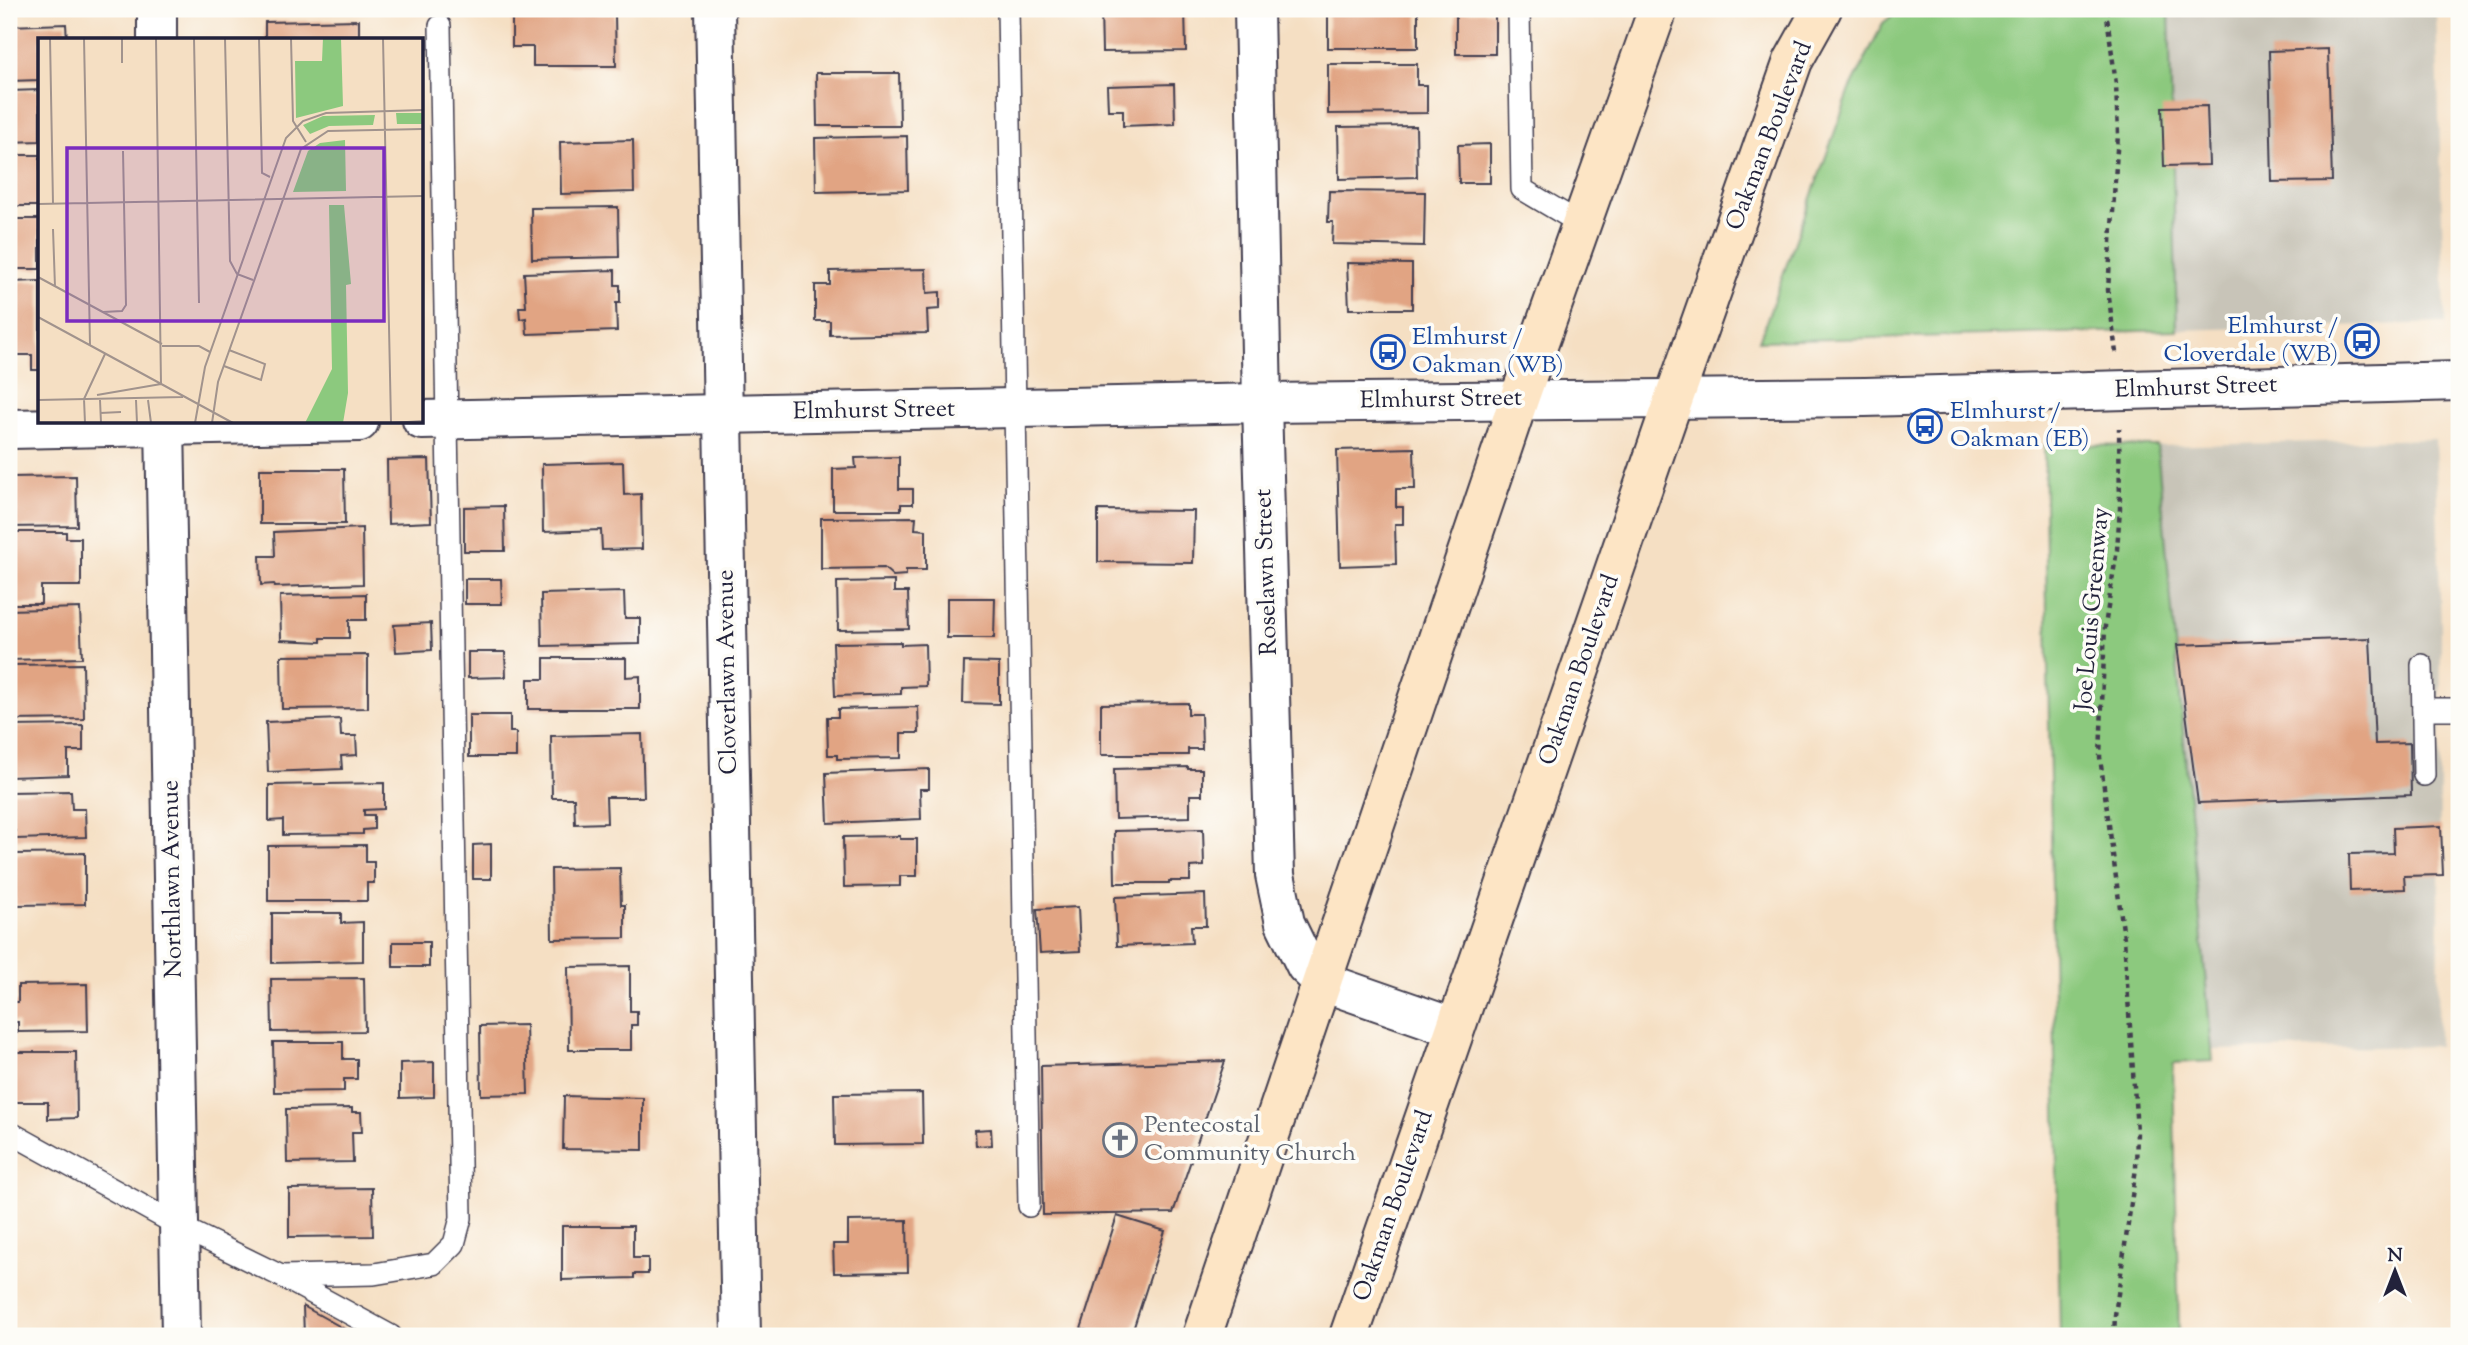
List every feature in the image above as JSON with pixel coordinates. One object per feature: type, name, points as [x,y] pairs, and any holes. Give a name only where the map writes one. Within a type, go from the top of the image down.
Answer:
[{"type":"street","points":[[157,9],[157,38]]},
{"type":"street","name":"Cloverlawn Avenue","points":[[715,9],[741,1336]]},
{"type":"street","name":"Roselawn Street","points":[[1254,9],[1275,875],[1285,923],[1306,966],[1323,982]]},
{"type":"street","points":[[1202,1336],[1519,399],[1658,9]]},
{"type":"street","name":"Oakman Boulevard","points":[[1349,1336],[1793,61],[1822,9]]},
{"type":"street","name":"Elmhurst Street","points":[[435,420],[1262,402],[1877,396],[2459,381]]},
{"type":"street","points":[[9,429],[165,424]]},
{"type":"street","name":"Northlawn Avenue","points":[[165,424],[181,1336]]},
{"type":"street","points":[[1323,982],[1455,1028]]},
{"type":"lane","points":[[1008,9],[1028,1206]]},
{"type":"lane","points":[[1519,9],[1522,190],[1581,224]]},
{"type":"lane","points":[[281,1276],[374,1274],[434,1264],[454,1244],[461,1218],[435,420],[440,26]]},
{"type":"lane","points":[[2422,665],[2424,775]]},
{"type":"lane","points":[[2423,709],[2459,709]]},
{"type":"lane","points":[[9,1132],[179,1226],[281,1276],[391,1336]]},
{"type":"path","name":"Joe Louis Greenway","points":[[2106,9],[2116,84],[2118,134],[2108,290],[2119,390],[2120,508],[2117,550],[2105,626],[2100,757],[2124,938],[2137,1131],[2136,1168],[2114,1336]]},
{"type":"shaded area","points":[[2169,9],[2436,9],[2445,323],[2177,330]]},
{"type":"shaded area","points":[[2435,439],[2441,629],[2438,1046],[2212,1050],[2157,446]]},
{"type":"green space","points":[[1901,9],[2169,9],[2177,330],[1759,341],[1850,90],[1883,23]]},
{"type":"green space","points":[[2044,445],[2157,446],[2213,1061],[2173,1063],[2179,1336],[2060,1336]]},
{"type":"building","points":[[1101,9],[1185,9],[1186,51],[1102,52]]},
{"type":"building","points":[[1328,9],[1418,9],[1418,48],[1328,48]]},
{"type":"building","points":[[1495,11],[1495,54],[1456,54],[1456,12]]},
{"type":"building","points":[[512,14],[615,14],[616,66],[533,66],[533,47],[512,47]]},
{"type":"building","points":[[359,20],[359,38],[265,38],[265,22]]},
{"type":"building","points":[[66,24],[67,38],[38,38],[38,80],[9,81],[9,26]]},
{"type":"building","points":[[2328,49],[2332,181],[2272,182],[2269,51]]},
{"type":"building","points":[[1328,64],[1417,64],[1417,85],[1427,85],[1427,113],[1328,114]]},
{"type":"building","points":[[816,73],[899,73],[900,126],[817,126]]},
{"type":"building","points":[[1174,84],[1175,124],[1123,126],[1123,110],[1108,110],[1107,86]]},
{"type":"building","points":[[38,90],[38,141],[9,142],[9,91]]},
{"type":"building","points":[[2207,106],[2209,165],[2164,166],[2162,107]]},
{"type":"building","points":[[1416,126],[1417,177],[1339,179],[1338,127]]},
{"type":"building","points":[[907,136],[908,190],[816,192],[815,138]]},
{"type":"building","points":[[633,140],[634,192],[561,194],[560,142]]},
{"type":"building","points":[[1490,144],[1490,183],[1459,183],[1458,145]]},
{"type":"building","points":[[9,155],[38,155],[38,206],[9,206]]},
{"type":"building","points":[[1329,191],[1425,192],[1424,246],[1332,244],[1333,222],[1328,222]]},
{"type":"building","points":[[618,207],[619,257],[532,259],[531,208]]},
{"type":"building","points":[[9,219],[38,219],[38,269],[9,269]]},
{"type":"building","points":[[1347,263],[1412,264],[1412,309],[1349,309]]},
{"type":"building","points":[[926,269],[927,293],[940,292],[940,309],[927,310],[928,333],[830,335],[830,321],[815,321],[815,285],[830,285],[830,271]]},
{"type":"building","points":[[615,270],[615,285],[620,285],[620,303],[616,303],[617,331],[527,334],[526,318],[520,319],[519,307],[526,307],[524,273]]},
{"type":"building","points":[[38,281],[38,370],[32,370],[32,355],[9,355],[9,282]]},
{"type":"building","points":[[1414,448],[1415,489],[1396,489],[1396,507],[1403,507],[1403,524],[1395,524],[1396,564],[1340,566],[1337,450]]},
{"type":"building","points":[[899,457],[899,489],[913,489],[913,504],[901,504],[901,510],[833,510],[833,469],[856,468],[855,458]]},
{"type":"building","points":[[429,459],[431,522],[388,524],[387,460]]},
{"type":"building","points":[[623,462],[624,495],[641,494],[642,549],[602,550],[601,530],[543,532],[542,464]]},
{"type":"building","points":[[260,469],[344,469],[345,524],[260,524]]},
{"type":"building","points":[[76,476],[77,526],[9,527],[9,477]]},
{"type":"building","points":[[504,506],[505,551],[464,551],[464,507]]},
{"type":"building","points":[[1098,510],[1194,511],[1193,563],[1098,562]]},
{"type":"building","points":[[916,517],[915,529],[926,530],[926,570],[906,570],[906,575],[893,576],[884,568],[821,569],[821,518]]},
{"type":"building","points":[[362,528],[363,584],[275,587],[274,584],[261,585],[260,556],[275,556],[274,532]]},
{"type":"building","points":[[9,532],[66,532],[66,538],[81,538],[81,586],[41,586],[41,604],[9,604]]},
{"type":"building","points":[[465,579],[501,579],[502,604],[465,604]]},
{"type":"building","points":[[894,581],[894,592],[908,592],[909,629],[838,630],[837,582]]},
{"type":"building","points":[[624,592],[625,618],[640,618],[640,644],[542,646],[541,594]]},
{"type":"building","points":[[366,594],[366,620],[349,620],[349,638],[321,638],[321,642],[281,640],[280,596]]},
{"type":"building","points":[[947,598],[995,598],[994,638],[947,638]]},
{"type":"building","points":[[80,608],[82,658],[9,660],[9,610]]},
{"type":"building","points":[[431,623],[432,650],[396,652],[394,625]]},
{"type":"building","points":[[2370,638],[2375,744],[2410,743],[2411,795],[2198,803],[2177,645]]},
{"type":"building","points":[[901,642],[901,645],[925,644],[926,686],[901,687],[901,694],[835,696],[833,643]]},
{"type":"building","points":[[468,652],[505,652],[506,677],[468,678]]},
{"type":"building","points":[[368,655],[368,708],[282,709],[281,656]]},
{"type":"building","points":[[544,658],[626,658],[626,677],[640,676],[640,709],[528,709],[528,679],[544,679]]},
{"type":"building","points":[[964,662],[999,663],[999,704],[963,703]]},
{"type":"building","points":[[83,664],[84,719],[9,720],[9,665]]},
{"type":"building","points":[[1188,703],[1188,714],[1201,714],[1202,749],[1188,749],[1188,755],[1101,755],[1101,704]]},
{"type":"building","points":[[918,707],[919,733],[901,733],[901,758],[837,759],[837,755],[828,755],[827,717],[838,717],[838,709]]},
{"type":"building","points":[[469,715],[510,715],[510,732],[516,732],[516,757],[469,757]]},
{"type":"building","points":[[340,719],[341,736],[356,736],[357,755],[341,756],[342,769],[268,772],[266,722]]},
{"type":"building","points":[[83,725],[83,751],[68,751],[68,775],[9,777],[10,726]]},
{"type":"building","points":[[642,734],[644,797],[606,797],[607,823],[575,824],[574,798],[552,798],[551,736]]},
{"type":"building","points":[[929,769],[929,789],[920,789],[921,819],[828,823],[826,773]]},
{"type":"building","points":[[1114,769],[1202,769],[1202,795],[1190,795],[1190,817],[1115,819]]},
{"type":"building","points":[[384,783],[384,809],[364,810],[364,815],[374,815],[374,829],[363,830],[363,834],[283,835],[283,820],[269,821],[269,785]]},
{"type":"building","points":[[71,791],[72,809],[85,809],[86,837],[15,839],[15,831],[9,831],[9,792]]},
{"type":"building","points":[[2441,826],[2443,875],[2404,876],[2405,889],[2350,891],[2349,854],[2394,853],[2393,828]]},
{"type":"building","points":[[1203,829],[1204,866],[1190,867],[1190,881],[1115,883],[1114,831]]},
{"type":"building","points":[[900,836],[900,839],[917,839],[917,876],[900,876],[900,886],[844,887],[843,837]]},
{"type":"building","points":[[491,844],[491,879],[473,879],[473,845]]},
{"type":"building","points":[[366,845],[366,862],[374,862],[374,883],[367,883],[367,901],[268,901],[268,846]]},
{"type":"building","points":[[85,853],[85,904],[15,905],[15,854]]},
{"type":"building","points":[[620,868],[621,905],[625,905],[625,938],[552,939],[551,869]]},
{"type":"building","points":[[1205,894],[1206,926],[1191,926],[1192,943],[1117,946],[1115,897]]},
{"type":"building","points":[[1078,907],[1080,951],[1040,953],[1037,909]]},
{"type":"building","points":[[272,913],[341,913],[341,923],[363,922],[363,961],[272,963]]},
{"type":"building","points":[[393,942],[429,942],[429,967],[393,967]]},
{"type":"building","points":[[630,966],[630,1011],[637,1011],[637,1025],[631,1025],[631,1050],[569,1050],[568,967]]},
{"type":"building","points":[[364,978],[365,1031],[272,1032],[271,979]]},
{"type":"building","points":[[87,984],[88,1031],[18,1032],[18,1022],[9,1022],[9,1002],[18,1002],[18,985]]},
{"type":"building","points":[[526,1025],[528,1094],[481,1095],[480,1026]]},
{"type":"building","points":[[273,1042],[343,1042],[343,1059],[357,1059],[357,1079],[344,1079],[344,1091],[274,1092]]},
{"type":"building","points":[[9,1052],[76,1052],[77,1118],[48,1119],[48,1102],[9,1102]]},
{"type":"building","name":"Pentecostal Community Church","points":[[1225,1061],[1173,1213],[1043,1215],[1041,1066]]},
{"type":"building","points":[[434,1062],[434,1097],[400,1098],[400,1063]]},
{"type":"building","points":[[922,1093],[923,1144],[835,1145],[834,1094]]},
{"type":"building","points":[[564,1096],[643,1098],[643,1150],[563,1149]]},
{"type":"building","points":[[352,1108],[352,1112],[361,1112],[362,1132],[352,1132],[353,1162],[287,1163],[286,1109]]},
{"type":"building","points":[[991,1129],[992,1145],[976,1146],[975,1130]]},
{"type":"building","points":[[372,1188],[373,1236],[289,1237],[289,1189]]},
{"type":"building","points":[[1117,1216],[1165,1231],[1131,1336],[1104,1336],[1081,1329]]},
{"type":"building","points":[[907,1220],[908,1272],[834,1273],[833,1244],[848,1244],[848,1221]]},
{"type":"building","points":[[562,1226],[633,1226],[633,1258],[648,1258],[648,1274],[634,1274],[634,1278],[562,1280]]},
{"type":"building","points":[[303,1306],[357,1336],[304,1336]]},
{"type":"place","name":"Elmhurst / Cloverdale (WB)","points":[[2362,341]]},
{"type":"place","name":"Elmhurst / Oakman (WB)","points":[[1388,352]]},
{"type":"place","name":"Elmhurst / Oakman (EB)","points":[[1925,426]]},
{"type":"place","name":"Pentecostal Community Church","points":[[1120,1140]]}]
